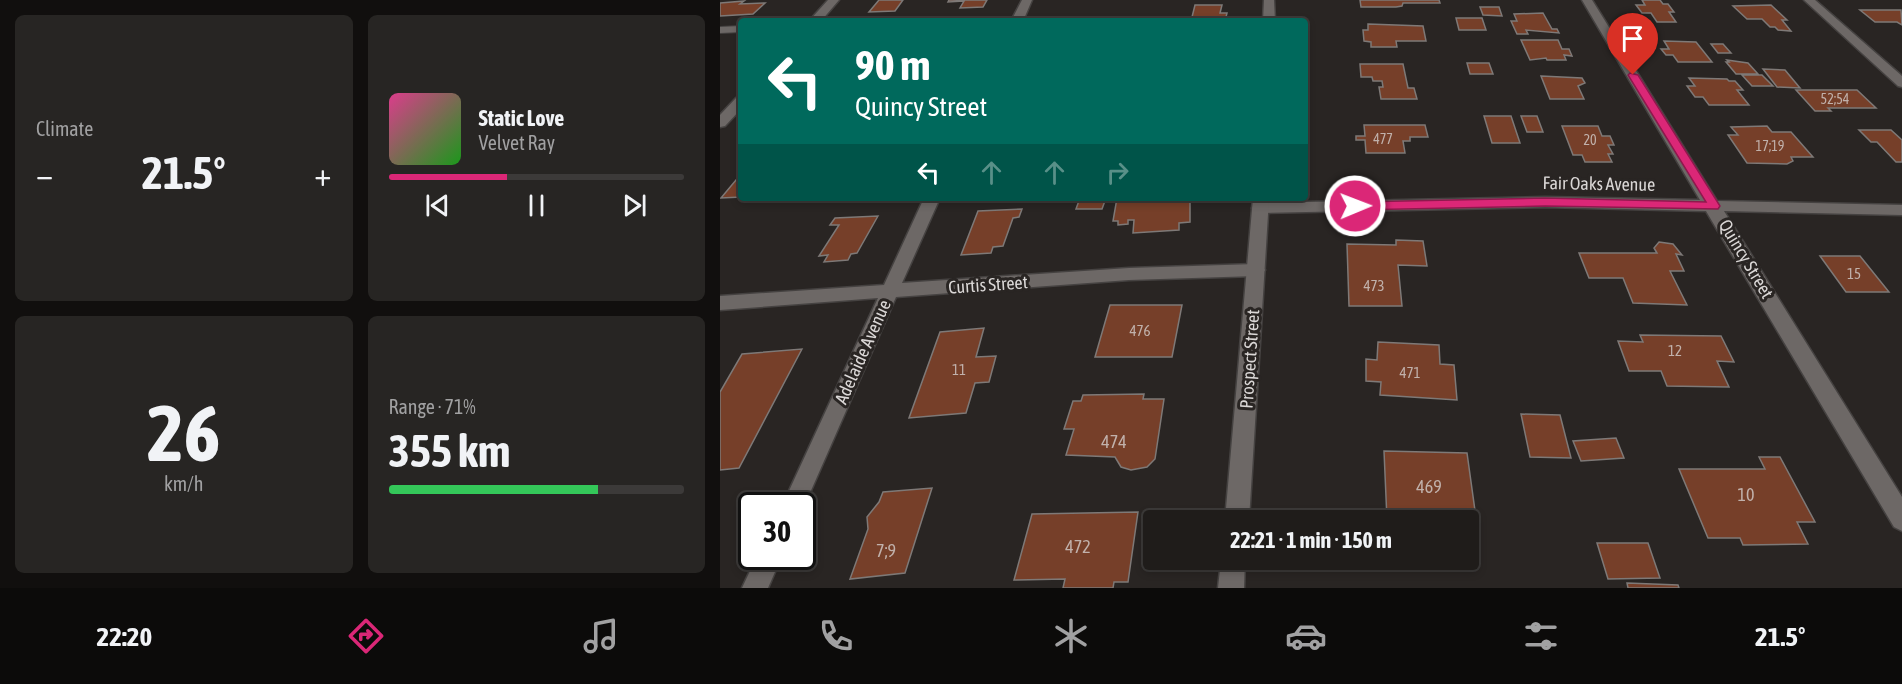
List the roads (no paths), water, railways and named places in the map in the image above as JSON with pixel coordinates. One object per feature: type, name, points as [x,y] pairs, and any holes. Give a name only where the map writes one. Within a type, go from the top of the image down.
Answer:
[{"type":"street","points":[[818,18],[834,0]]},
{"type":"street","points":[[1018,18],[1027,0]]},
{"type":"street","points":[[1269,0],[1269,18]]},
{"type":"street","name":"Quincy Street","points":[[1587,0],[1902,519]]},
{"type":"street","points":[[1809,0],[1902,83]]},
{"type":"street","points":[[720,123],[738,104]]},
{"type":"street","name":"Adelaide Avenue","points":[[799,492],[931,201]]},
{"type":"street","name":"Fair Oaks Avenue","points":[[1260,203],[1545,202],[1902,210]]},
{"type":"street","name":"Prospect Street","points":[[1238,510],[1260,203]]},
{"type":"street","name":"Curtis Street","points":[[720,303],[1129,274],[1256,270]]},
{"type":"street","points":[[755,588],[763,570]]},
{"type":"street","points":[[1231,588],[1232,570]]},
{"type":"lane","points":[[720,30],[738,29]]}]
